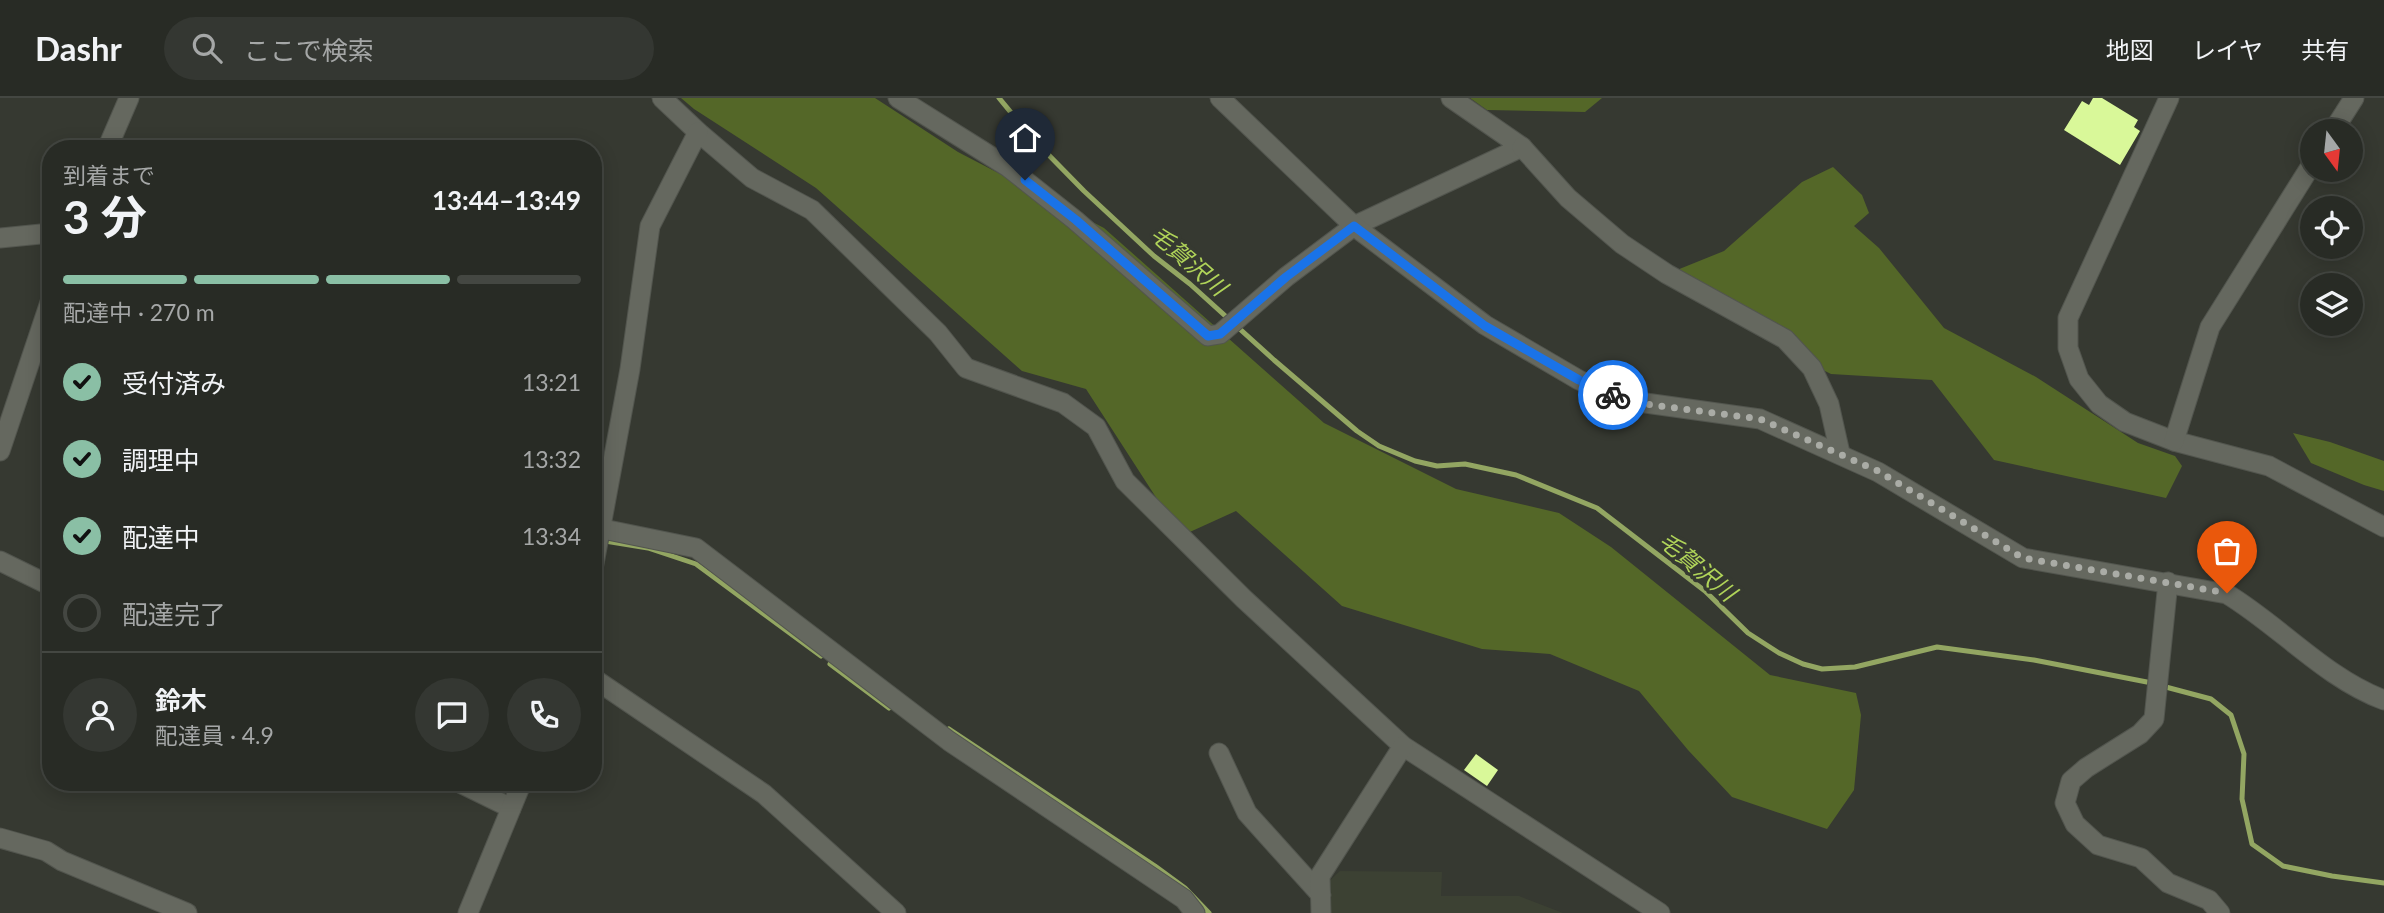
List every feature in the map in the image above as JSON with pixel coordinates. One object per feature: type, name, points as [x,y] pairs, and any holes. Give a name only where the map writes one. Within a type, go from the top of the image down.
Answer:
[{"type":"street","points":[[111,140],[129,98]]},
{"type":"street","points":[[663,98],[698,132],[752,177],[812,210],[939,333],[967,368],[1063,403],[1096,427],[1125,481],[1244,599],[1403,746],[1660,913]]},
{"type":"street","points":[[898,98],[1008,167],[1076,220],[1208,336],[1223,331],[1354,226],[1522,147]]},
{"type":"street","points":[[1220,98],[1354,226],[1485,326],[1579,380],[1624,400],[1760,419],[1878,471],[2023,558],[2227,593],[2252,609],[2344,681],[2384,700]]},
{"type":"street","points":[[1451,98],[1522,147],[1568,198],[1622,244],[1667,274],[1785,339],[1812,368],[1829,404],[1840,453]]},
{"type":"street","points":[[2169,98],[2068,318],[2068,348],[2080,379],[2099,404],[2124,422],[2174,441],[2269,466],[2384,527]]},
{"type":"street","points":[[2341,119],[2354,98]]},
{"type":"street","points":[[602,504],[630,369],[650,226],[698,132]]},
{"type":"street","points":[[2174,441],[2210,327],[2301,182]]},
{"type":"street","points":[[0,238],[42,234]]},
{"type":"street","points":[[0,451],[42,326]]},
{"type":"street","points":[[602,529],[696,548],[949,741],[1184,899],[1195,913]]},
{"type":"street","points":[[0,561],[42,582]]},
{"type":"street","points":[[2168,582],[2154,719],[2140,734],[2071,781],[2065,803],[2074,824],[2098,845],[2141,858],[2168,883],[2209,900],[2220,913]]},
{"type":"street","points":[[602,684],[764,794],[896,913]]},
{"type":"street","points":[[1321,904],[1320,876],[1403,746]]},
{"type":"street","points":[[1219,753],[1247,813],[1321,904]]},
{"type":"street","points":[[477,791],[511,807]]},
{"type":"street","points":[[468,913],[518,791]]},
{"type":"street","points":[[0,838],[46,852],[187,913]]},
{"type":"shaded area","points":[[1340,871],[1442,872],[1441,896],[1519,896],[1563,913],[1328,913],[1328,882]]},
{"type":"green space","points":[[681,98],[875,98],[958,152],[1104,228],[1324,423],[1456,489],[1559,513],[1611,547],[1770,675],[1856,693],[1861,715],[1854,790],[1827,829],[1732,797],[1639,691],[1550,654],[1482,649],[1342,606],[1236,511],[1181,536],[1086,389],[1022,371],[816,188]]},
{"type":"green space","points":[[1470,98],[1602,98],[1585,112],[1487,110]]},
{"type":"green space","points":[[1833,167],[1862,195],[1869,213],[1854,226],[1879,248],[1944,328],[2036,377],[2138,443],[2175,456],[2182,466],[2166,498],[1994,460],[1932,380],[1831,374],[1819,368],[1785,339],[1667,274],[1724,251],[1802,182]]},
{"type":"green space","points":[[2293,433],[2330,442],[2384,461],[2384,491],[2311,463]]},
{"type":"building","points":[[2093,98],[2102,98],[2138,120],[2134,127],[2140,131],[2120,165],[2064,130],[2082,101],[2089,105]]},
{"type":"building","points":[[1476,754],[1498,770],[1487,786],[1464,770]]},
{"type":"waterway","name":"毛賀沢川","points":[[999,98],[1032,138],[1084,191],[1154,256],[1190,284],[1357,431],[1379,446],[1415,461],[1437,466],[1465,464],[1516,475],[1597,508],[1705,591],[1748,633],[1779,653],[1822,669],[1855,667],[1937,647],[2034,660],[2152,683]]},
{"type":"waterway","points":[[605,541],[648,548],[696,564],[821,656]]},
{"type":"waterway","points":[[830,664],[889,708]]},
{"type":"waterway","name":"毛賀沢川","points":[[2162,686],[2211,699],[2231,715],[2244,754],[2242,799],[2252,844],[2283,866],[2384,883]]},
{"type":"waterway","points":[[949,729],[1155,866],[1185,888],[1209,913]]},
{"type":"way so far","points":[[1613,395],[1637,403],[1760,419],[1878,471],[2023,558],[2227,593]]},
{"type":"route","points":[[1025,180],[1076,220],[1208,336],[1220,334],[1286,277],[1354,226],[1485,326],[1579,380],[1613,395]]}]
